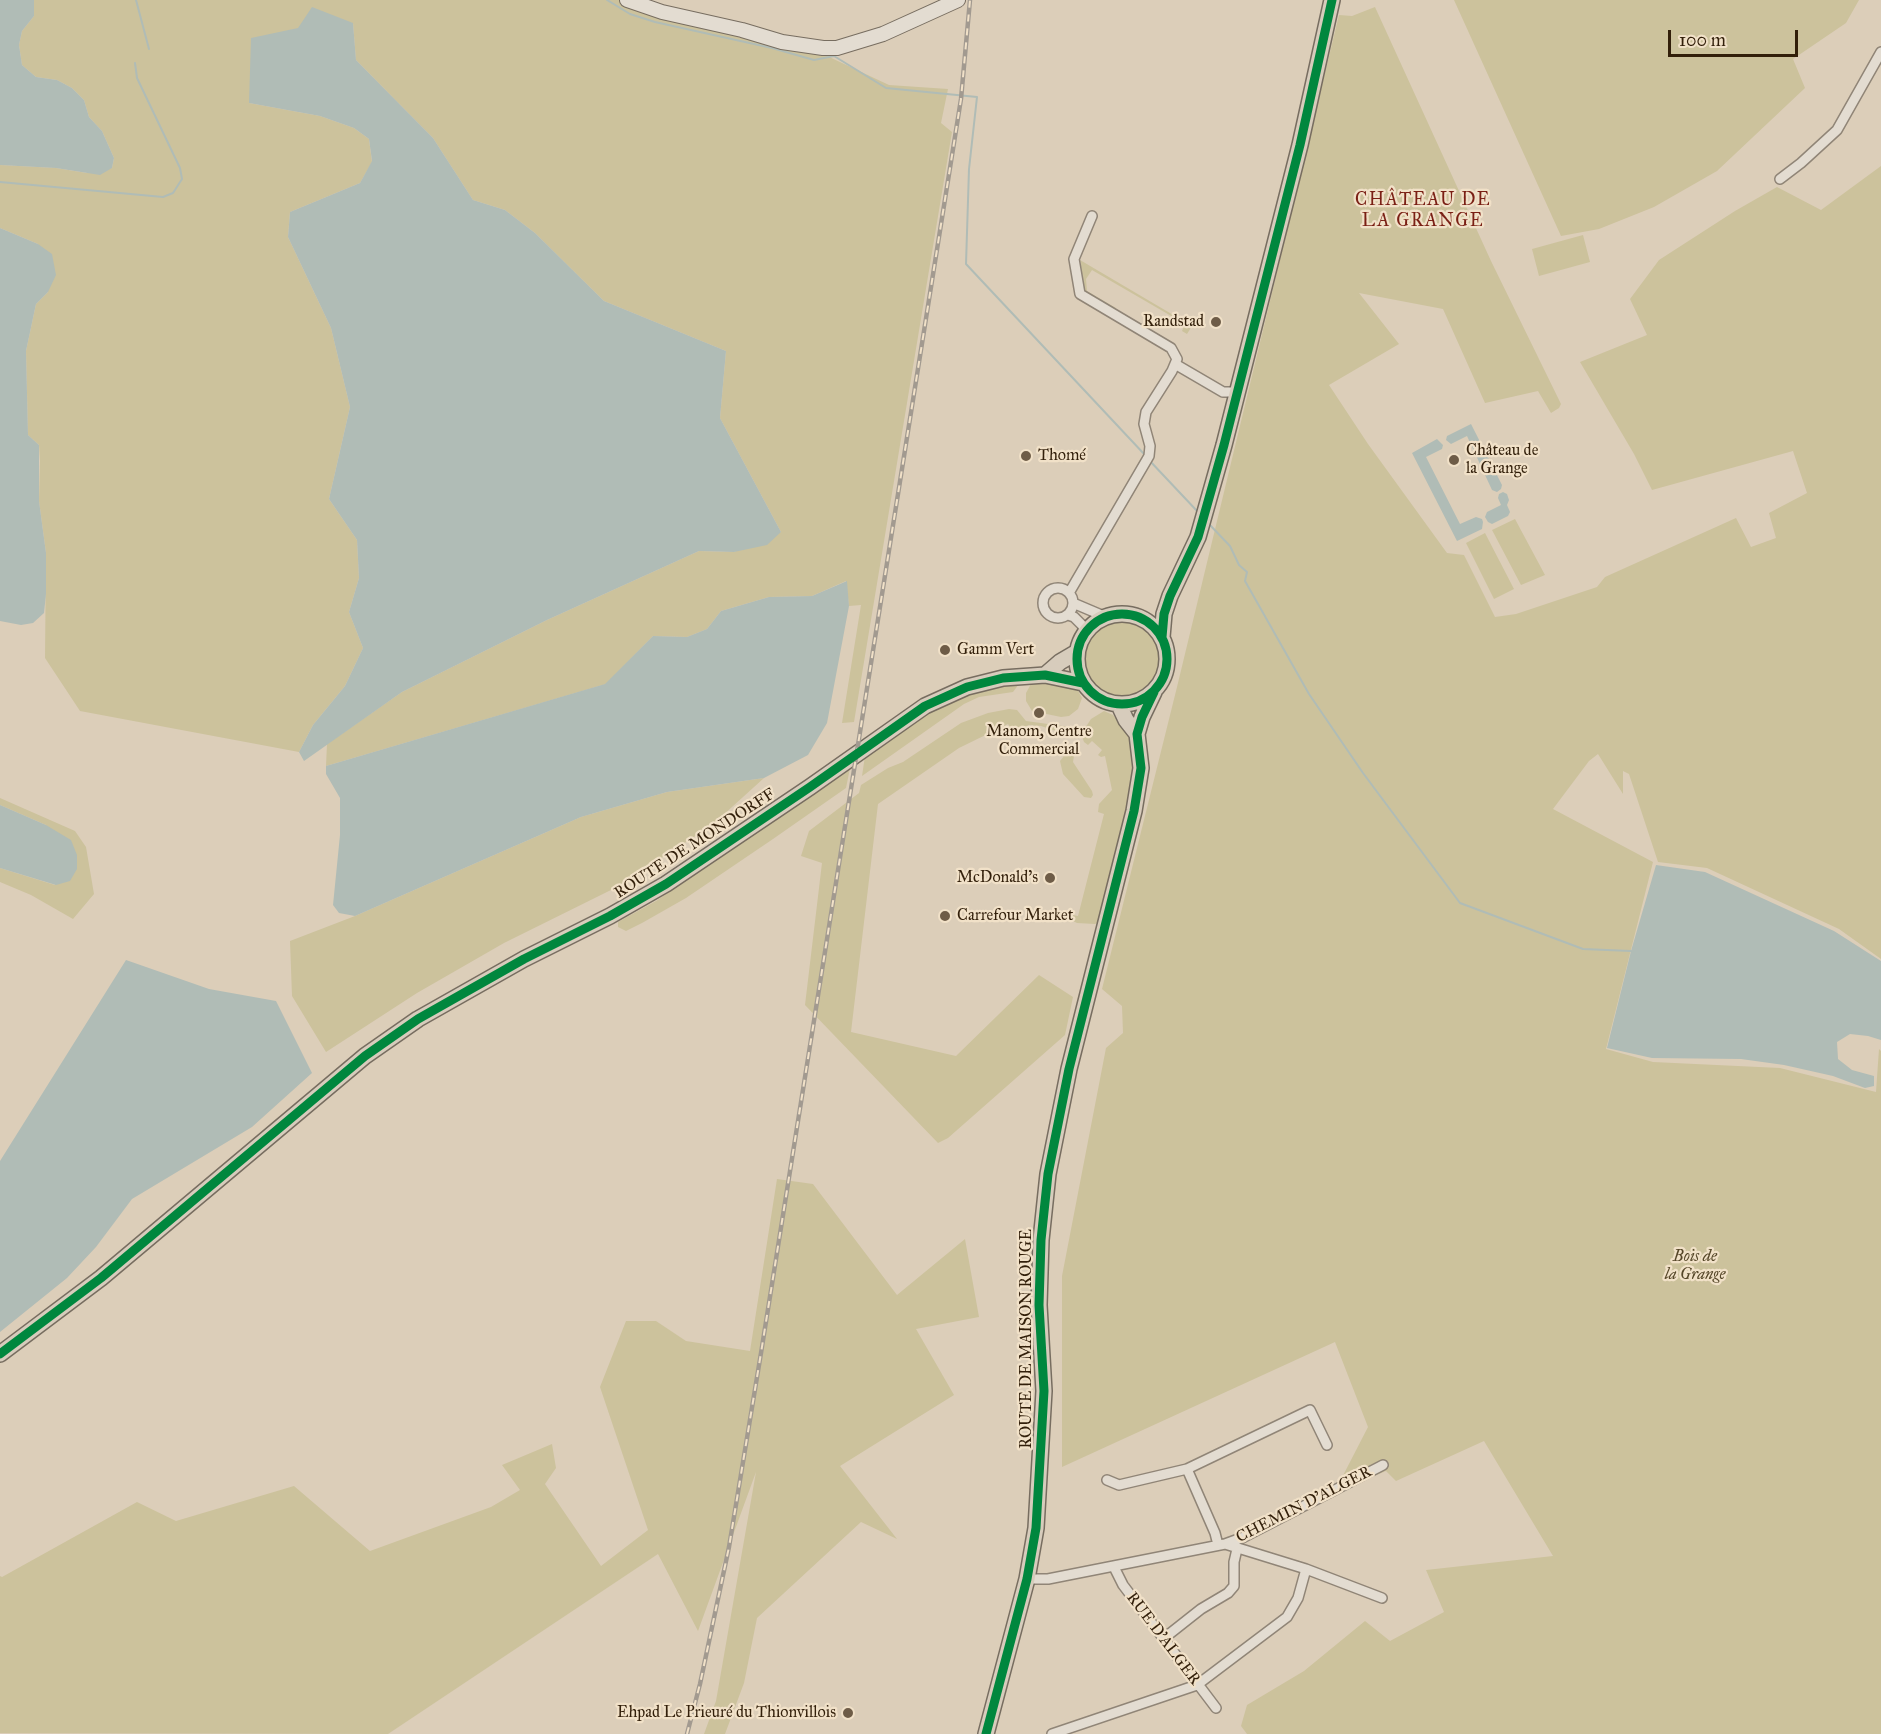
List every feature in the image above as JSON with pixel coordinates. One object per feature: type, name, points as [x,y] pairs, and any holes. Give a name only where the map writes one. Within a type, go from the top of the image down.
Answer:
[{"type":"main road","points":[[1137,734],[1142,717],[1167,666],[1162,637],[1164,614],[1198,537],[1211,492],[1300,145],[1332,0]]},
{"type":"main road","points":[[1328,26],[1334,11],[1342,0]]},
{"type":"main road","points":[[1143,619],[1170,596]]},
{"type":"main road","points":[[1154,692],[1132,704],[1119,705],[1098,698],[1083,683],[1079,673],[1077,652],[1084,635],[1093,624],[1106,617],[1125,614],[1143,619],[1162,637]]},
{"type":"main road","points":[[1045,675],[1060,662],[1077,652]]},
{"type":"main road","name":"ROUTE DE MONDORFF","points":[[0,1354],[101,1278],[364,1056],[418,1019],[666,884],[745,832],[925,706],[967,687],[1003,678],[1045,675],[1083,683]]},
{"type":"main road","points":[[1119,705],[1126,720],[1137,734]]},
{"type":"main road","name":"ROUTE DE MAISON ROUGE","points":[[986,1734],[1027,1579],[1036,1528],[1044,1391],[1039,1305],[1041,1240],[1048,1174],[1069,1069],[1134,811],[1141,768],[1137,734]]},
{"type":"street","points":[[627,0],[662,12],[742,30],[782,42],[823,48],[837,48],[884,34],[953,2]]},
{"type":"street","points":[[1780,179],[1837,130],[1881,52]]},
{"type":"street","points":[[1092,216],[1074,259],[1080,294],[1171,348],[1176,361],[1223,392],[1238,392]]},
{"type":"street","points":[[1069,593],[1149,456],[1150,446],[1144,424],[1146,412],[1176,361]]},
{"type":"street","points":[[1084,635],[1083,626],[1074,616],[1059,618],[1051,616],[1045,610],[1043,601],[1047,593],[1054,589],[1062,589],[1069,593],[1074,603],[1106,617]]},
{"type":"street","points":[[1068,615],[1074,603]]},
{"type":"street","points":[[1107,1480],[1119,1485],[1187,1469],[1310,1410],[1327,1445]]},
{"type":"street","name":"CHEMIN D'ALGER","points":[[1221,1545],[1253,1533],[1383,1465]]},
{"type":"street","points":[[1187,1469],[1221,1545]]},
{"type":"street","points":[[1027,1579],[1048,1579],[1221,1545],[1306,1569],[1382,1598]]},
{"type":"street","points":[[1163,1639],[1201,1609],[1228,1593],[1234,1586],[1234,1562],[1237,1549]]},
{"type":"street","name":"RUE D'ALGER","points":[[1114,1567],[1123,1585],[1216,1708]]},
{"type":"street","points":[[1052,1734],[1197,1685],[1287,1617],[1298,1598],[1306,1569]]},
{"type":"green space","points":[[34,0],[621,0],[632,8],[825,55],[889,85],[948,89],[941,123],[952,132],[854,722],[842,723],[861,605],[849,606],[846,581],[812,596],[769,597],[721,611],[707,629],[687,637],[653,636],[606,684],[326,766],[327,744],[402,692],[547,620],[699,551],[734,552],[781,532],[720,418],[726,351],[604,301],[535,233],[505,210],[473,200],[433,138],[356,60],[353,23],[249,103],[320,116],[354,128],[369,139],[372,162],[360,183],[290,212],[288,237],[331,328],[350,407],[329,499],[357,540],[359,578],[349,612],[363,648],[345,686],[313,725],[299,752],[80,711],[45,658],[46,553],[39,501],[39,445],[28,435],[26,351],[36,304],[48,292],[38,244],[0,228],[0,165],[56,168],[87,173],[112,168],[114,158],[102,131],[89,117],[84,100],[72,88],[57,80],[36,77],[22,65],[19,45],[22,31],[34,16]]},
{"type":"green space","points":[[1454,0],[1859,0],[1846,23],[1793,59],[1805,88],[1717,171],[1654,207],[1599,229],[1561,236]]},
{"type":"green space","name":"Bois de la Grange","points":[[1375,7],[1491,261],[1561,404],[1551,413],[1538,391],[1485,403],[1443,309],[1359,293],[1399,344],[1329,385],[1368,444],[1447,553],[1464,555],[1495,617],[1516,614],[1597,587],[1605,577],[1736,518],[1751,547],[1776,538],[1769,513],[1807,493],[1793,451],[1652,490],[1634,454],[1580,362],[1647,335],[1630,299],[1659,260],[1777,187],[1821,210],[1881,166],[1881,959],[1839,929],[1707,868],[1658,862],[1629,774],[1623,771],[1623,794],[1598,754],[1589,761],[1553,809],[1653,862],[1606,1049],[1653,1062],[1780,1068],[1876,1092],[1879,1049],[1881,1051],[1881,1734],[1247,1734],[1241,1726],[1247,1705],[1304,1671],[1365,1621],[1390,1641],[1444,1612],[1426,1570],[1553,1556],[1484,1441],[1396,1481],[1386,1471],[1334,1493],[1368,1427],[1335,1342],[1062,1467],[1062,1276],[1106,1048],[1123,1033],[1122,1006],[1102,989],[1339,15],[1352,16]]},
{"type":"green space","points":[[1583,235],[1590,262],[1539,276],[1532,249]]},
{"type":"green space","points":[[1080,260],[1192,326],[1187,334],[1182,331],[1185,324],[1092,270],[1086,279],[1087,291],[1116,308],[1115,310],[1085,293]]},
{"type":"green space","points":[[1515,519],[1545,575],[1521,585],[1492,530]]},
{"type":"green space","points":[[1485,533],[1514,589],[1494,599],[1466,543]]},
{"type":"green space","points":[[1112,622],[1128,622],[1149,633],[1160,654],[1160,670],[1149,691],[1128,702],[1112,702],[1098,696],[1086,684],[1080,670],[1080,654],[1086,640],[1098,628]]},
{"type":"green space","points":[[1042,681],[1077,689],[1082,698],[1078,709],[1069,716],[1061,717],[1032,711],[1026,701],[1026,693],[1031,684]]},
{"type":"green space","points":[[1019,684],[1013,692],[979,697],[964,704],[862,776],[865,756],[915,720],[963,694]]},
{"type":"green space","points":[[1009,709],[1017,710],[1026,721],[1070,727],[1066,733],[1062,733],[1030,725],[1012,730],[1008,724],[959,748],[878,804],[851,1032],[956,1056],[1039,975],[1073,997],[1065,1035],[948,1138],[938,1143],[805,1005],[822,863],[801,856],[809,831],[859,793],[861,785],[888,768],[903,762],[961,723],[988,713]]},
{"type":"green space","points":[[1104,711],[1113,715],[1125,728],[1131,745],[1133,778],[1125,828],[1102,921],[1095,924],[1077,923],[1071,920],[1073,915],[1078,916],[1104,814],[1098,812],[1099,804],[1112,790],[1105,756],[1098,755],[1102,750],[1092,741],[1088,745],[1084,742],[1081,734],[1091,719]]},
{"type":"green space","points":[[1073,745],[1075,750],[1073,762],[1092,791],[1091,798],[1084,797],[1063,774],[1060,761]]},
{"type":"green space","points":[[850,768],[846,788],[773,839],[686,898],[642,923],[626,931],[618,927],[618,922],[656,901]]},
{"type":"green space","points":[[764,778],[711,826],[613,889],[504,943],[417,993],[326,1052],[292,996],[290,941],[355,916],[581,817],[667,792]]},
{"type":"green space","points":[[0,798],[75,831],[86,847],[94,894],[73,919],[31,895],[0,882],[0,868],[55,885],[46,825],[0,805]]},
{"type":"green space","points":[[777,1179],[813,1184],[897,1295],[965,1239],[979,1317],[916,1329],[954,1395],[840,1466],[897,1539],[861,1522],[757,1618],[744,1683],[725,1734],[704,1734],[716,1701],[756,1472],[698,1631],[658,1554],[388,1734],[0,1733],[0,1576],[2,1577],[137,1502],[176,1521],[294,1486],[370,1551],[491,1507],[520,1490],[502,1465],[552,1444],[556,1468],[545,1484],[601,1566],[648,1530],[600,1387],[626,1321],[656,1321],[686,1341],[750,1351]]},
{"type":"shaded area","points":[[0,0],[34,0],[34,16],[22,31],[19,45],[22,65],[36,77],[57,80],[72,88],[84,100],[89,117],[102,131],[114,158],[112,168],[100,175],[56,168],[0,165]]},
{"type":"shaded area","points":[[312,7],[353,23],[356,60],[433,138],[473,200],[505,210],[535,233],[604,301],[726,351],[720,418],[781,532],[767,545],[734,552],[699,551],[547,620],[402,692],[304,761],[299,752],[313,725],[345,686],[363,648],[349,612],[359,578],[357,540],[329,499],[350,407],[331,328],[288,237],[290,212],[360,183],[372,161],[369,139],[354,128],[320,116],[249,103],[251,38],[298,28]]},
{"type":"shaded area","points":[[0,228],[38,244],[52,254],[56,275],[48,292],[36,304],[26,351],[28,435],[39,445],[39,501],[46,553],[46,594],[44,613],[33,623],[21,625],[0,621]]},
{"type":"shaded area","points":[[1471,424],[1502,485],[1497,492],[1492,490],[1467,436],[1451,444],[1446,440],[1447,436]]},
{"type":"shaded area","points":[[1437,439],[1443,445],[1442,449],[1426,457],[1460,524],[1476,517],[1482,519],[1483,522],[1482,529],[1457,541],[1412,453]]},
{"type":"shaded area","points":[[1503,492],[1507,494],[1509,500],[1507,505],[1510,512],[1508,516],[1492,524],[1485,517],[1487,512],[1501,505],[1498,498]]},
{"type":"shaded area","points":[[847,581],[849,606],[827,723],[808,755],[764,778],[667,792],[581,817],[355,916],[339,913],[333,905],[340,835],[340,798],[326,774],[326,766],[605,684],[653,636],[687,637],[707,629],[721,611],[769,597],[812,596]]},
{"type":"shaded area","points":[[0,805],[46,825],[71,840],[77,855],[77,869],[70,881],[56,885],[0,868]]},
{"type":"shaded area","points":[[1656,865],[1705,872],[1834,931],[1881,961],[1881,1040],[1850,1034],[1837,1042],[1838,1059],[1852,1070],[1874,1076],[1874,1086],[1865,1088],[1833,1076],[1784,1065],[1741,1059],[1652,1058],[1607,1048],[1631,951]]},
{"type":"shaded area","points":[[126,960],[209,989],[276,1001],[312,1073],[252,1127],[132,1199],[96,1247],[67,1278],[0,1332],[0,1161]]},
{"type":"waterway","points":[[136,0],[149,49]]},
{"type":"waterway","points":[[607,0],[630,14],[655,22],[772,48],[814,60],[834,56],[886,88],[977,97],[969,169],[966,264],[1145,455]]},
{"type":"waterway","points":[[0,182],[163,197],[173,193],[182,179],[180,168],[137,78],[135,63]]},
{"type":"waterway","points":[[1149,460],[1198,512]]},
{"type":"waterway","points":[[1208,523],[1230,546],[1239,565],[1247,572],[1245,581],[1309,694],[1363,773],[1460,903],[1583,949],[1631,951]]},
{"type":"railway","points":[[687,1734],[729,1547],[761,1353],[961,99],[970,0]]},
{"type":"cycle path","points":[[1162,637],[1164,614],[1198,537],[1224,445],[1300,145],[1332,0]]},
{"type":"cycle path","points":[[1122,614],[1139,617],[1154,627],[1164,642],[1167,659],[1164,676],[1154,691],[1139,701],[1122,704],[1105,701],[1090,691],[1080,676],[1077,659],[1080,642],[1090,627],[1105,617],[1122,614]]},
{"type":"cycle path","points":[[0,1354],[101,1278],[365,1056],[418,1019],[524,959],[610,916],[666,884],[925,706],[967,687],[1003,678],[1045,675],[1083,683]]},
{"type":"cycle path","points":[[986,1734],[1027,1579],[1036,1528],[1044,1391],[1039,1305],[1041,1240],[1048,1174],[1069,1069],[1134,811],[1141,768],[1137,734],[1154,692]]},
{"type":"place","name":"Randstad","points":[[1216,322]]},
{"type":"place","name":"Thomé","points":[[1026,456]]},
{"type":"place","name":"Château de la Grange","points":[[1454,460]]},
{"type":"place","name":"Gamm Vert","points":[[945,650]]},
{"type":"place","name":"Manom, Centre Commercial","points":[[1039,713]]},
{"type":"place","name":"McDonald's","points":[[1050,878]]},
{"type":"place","name":"Carrefour Market","points":[[945,916]]},
{"type":"place","name":"Ehpad Le Prieuré du Thionvillois","points":[[848,1713]]},
{"type":"district","name":"CHÂTEAU DE LA GRANGE","points":[[1423,211]]}]
